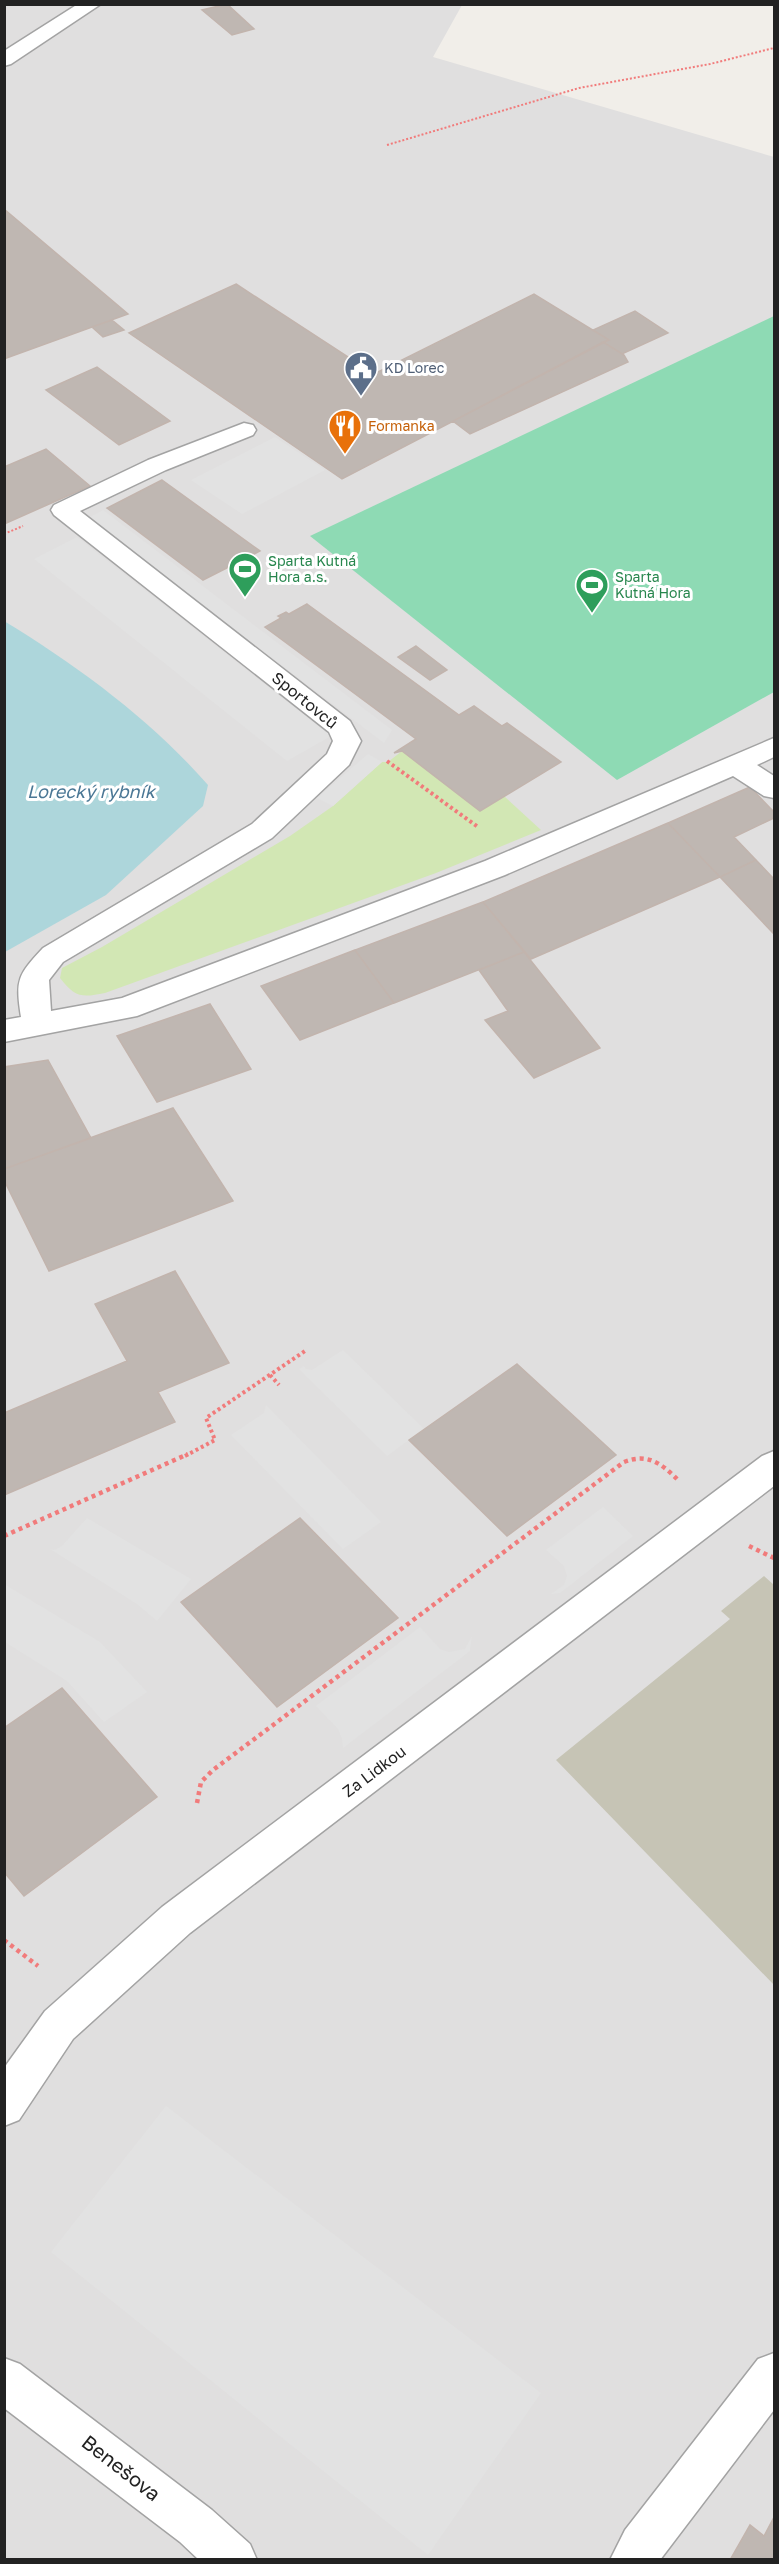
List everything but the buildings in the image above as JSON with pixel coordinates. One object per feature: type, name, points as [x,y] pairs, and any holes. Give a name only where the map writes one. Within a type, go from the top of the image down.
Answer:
[{"type":"street","points":[[4,60],[92,4]]},
{"type":"street","name":"Sportovců","points":[[38,1025],[33,998],[34,977],[53,955],[262,831],[339,759],[347,741],[340,727],[63,510],[157,465],[244,430]]},
{"type":"street","points":[[4,1031],[126,1008],[472,877],[774,747]]},
{"type":"street","points":[[735,764],[774,789]]},
{"type":"street","name":"Za Lidkou","points":[[4,2105],[59,2025],[176,1920],[774,1467]]},
{"type":"street","points":[[633,2559],[774,2375]]},
{"type":"street","name":"Benešova","points":[[4,2380],[196,2526],[234,2559]]},
{"type":"path","points":[[387,145],[579,87],[710,64],[774,48]]},
{"type":"path","points":[[340,727],[461,816],[488,833],[548,845]]},
{"type":"path","points":[[4,1536],[191,1454],[215,1440],[206,1418],[305,1351]]},
{"type":"path","points":[[270,1375],[279,1385]]},
{"type":"path","points":[[197,1803],[201,1782],[213,1770],[624,1462],[635,1457],[645,1456],[656,1461],[754,1550],[774,1558]]},
{"type":"path","points":[[4,1940],[38,1966]]},
{"type":"shaded area","points":[[5,5],[462,5],[433,57],[774,157],[774,2559],[5,2560]]},
{"type":"shaded area","points":[[275,437],[325,470],[242,514],[191,480]]},
{"type":"shaded area","points":[[103,510],[392,730],[384,743],[88,518]]},
{"type":"shaded area","points":[[77,537],[331,736],[287,761],[34,559]]},
{"type":"shaded area","points":[[368,754],[382,762],[333,806],[317,798]]},
{"type":"shaded area","points":[[343,1350],[424,1429],[387,1456],[299,1369],[304,1366],[312,1370]]},
{"type":"shaded area","points":[[266,1405],[381,1522],[343,1549],[231,1435],[264,1413]]},
{"type":"shaded area","points":[[603,1507],[633,1536],[560,1593],[551,1594],[564,1585],[567,1576],[564,1566],[546,1550]]},
{"type":"shaded area","points":[[87,1518],[191,1579],[157,1621],[137,1604],[50,1549],[55,1550],[62,1546]]},
{"type":"shaded area","points":[[764,1576],[774,1585],[774,1985],[556,1760],[730,1619],[721,1611]]},
{"type":"shaded area","points":[[4,1584],[100,1642],[147,1692],[104,1722],[67,1681],[5,1642]]},
{"type":"shaded area","points":[[420,1627],[440,1649],[449,1652],[465,1649],[472,1636],[470,1651],[343,1748],[338,1729],[316,1706]]},
{"type":"shaded area","points":[[166,2106],[541,2393],[428,2555],[51,2252]]},
{"type":"green space","name":"Sparta Kutná Hora","points":[[774,316],[774,692],[617,780],[310,536]]},
{"type":"green space","points":[[402,751],[480,810],[504,796],[541,830],[436,873],[105,993],[79,994],[70,989],[60,978],[62,968],[102,947],[290,836],[333,806],[382,762],[388,762]]},
{"type":"water","name":"Lorecký rybník","points":[[4,621],[59,656],[138,716],[208,785],[203,806],[106,895],[5,952]]},
{"type":"place","name":"KD Lorec","points":[[361,397]]},
{"type":"place","name":"Formanka","points":[[345,455]]},
{"type":"place","name":"Sparta Kutná Hora a.s.","points":[[245,598]]},
{"type":"place","name":"Sparta Kutná Hora","points":[[592,614]]}]
